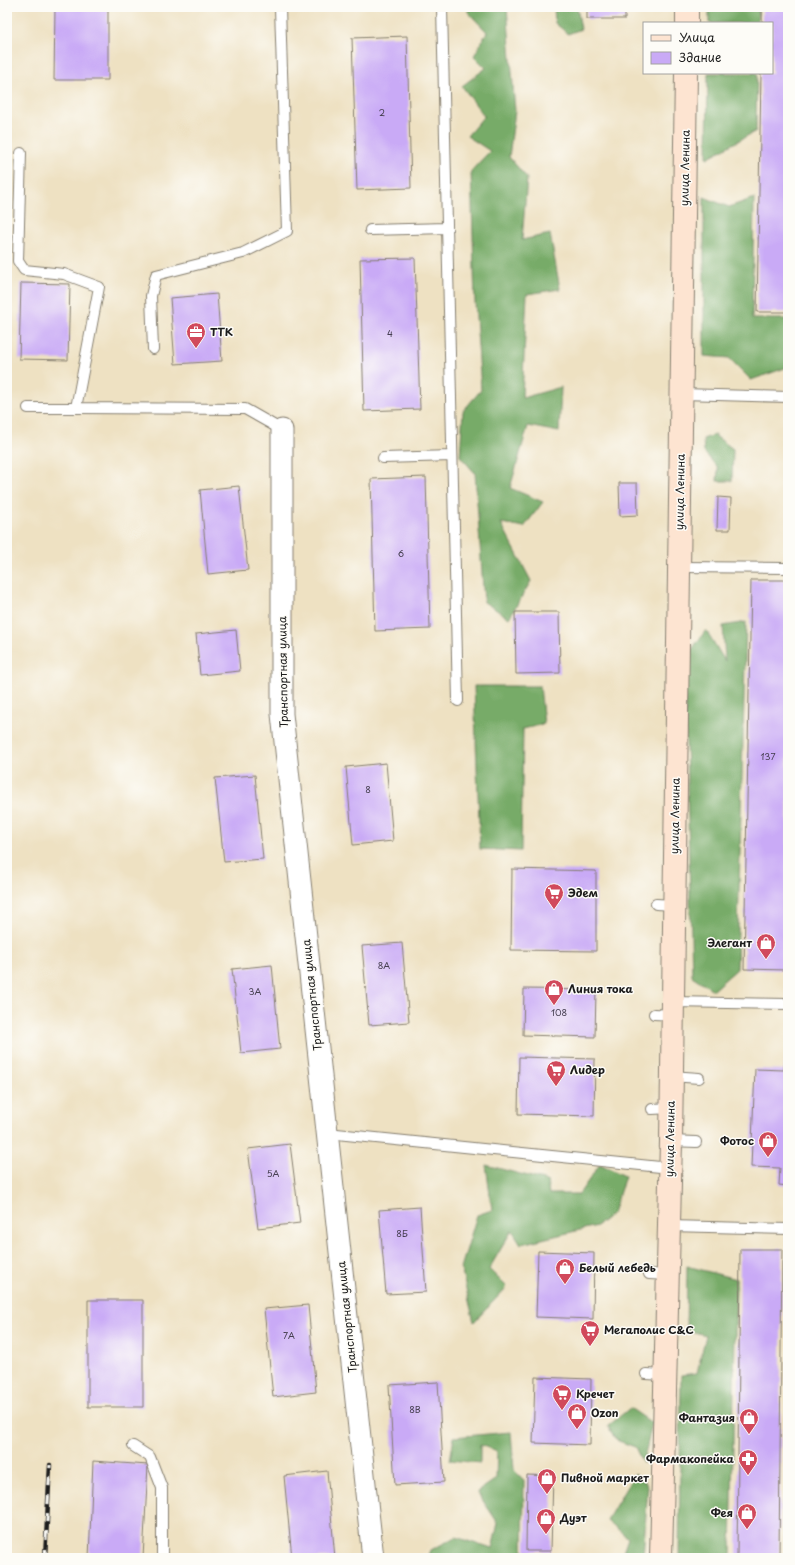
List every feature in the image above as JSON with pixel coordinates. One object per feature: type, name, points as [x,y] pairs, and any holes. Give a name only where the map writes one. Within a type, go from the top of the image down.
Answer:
[{"type":"main road","points":[[687,7],[687,22]]},
{"type":"main road","name":"улица Ленина","points":[[661,1558],[656,1375],[658,1274],[669,1226],[671,1141],[662,1108],[671,1076],[666,1010],[665,905],[679,567],[686,74]]},
{"type":"street","name":"Транспортная улица","points":[[282,430],[282,714],[373,1558]]},
{"type":"lane","points":[[153,349],[151,296],[156,276],[243,253],[287,231],[280,7]]},
{"type":"lane","points":[[442,7],[458,701]]},
{"type":"lane","points":[[21,153],[18,261],[24,270],[64,274],[99,287],[76,408]]},
{"type":"lane","points":[[370,230],[447,228]]},
{"type":"lane","points":[[682,394],[788,397]]},
{"type":"lane","points":[[28,408],[245,409],[282,430]]},
{"type":"lane","points":[[383,458],[452,456]]},
{"type":"lane","points":[[679,567],[788,568]]},
{"type":"lane","points":[[666,1010],[788,1004]]},
{"type":"lane","points":[[671,1076],[698,1078]]},
{"type":"lane","points":[[327,1133],[670,1168]]},
{"type":"lane","points":[[671,1141],[696,1142]]},
{"type":"lane","points":[[669,1226],[788,1229]]},
{"type":"lane","points":[[133,1446],[150,1457],[162,1488],[162,1558]]},
{"type":"green space","points":[[468,7],[507,7],[515,111],[509,157],[527,178],[522,240],[550,234],[560,289],[527,294],[522,398],[561,387],[559,432],[528,426],[510,488],[543,502],[524,527],[501,523],[531,581],[509,618],[484,602],[475,473],[460,456],[463,411],[481,390],[475,302],[471,171],[490,151],[467,136],[484,116],[462,86],[486,68],[474,56],[487,32],[468,12]]},
{"type":"green space","points":[[554,7],[577,7],[581,29],[568,34],[555,23]]},
{"type":"green space","points":[[709,7],[758,7],[758,22],[709,22]]},
{"type":"green space","points":[[708,74],[757,74],[756,131],[707,158]]},
{"type":"green space","points":[[704,197],[729,207],[754,198],[752,319],[788,319],[788,367],[751,380],[729,358],[704,356]]},
{"type":"green space","points":[[714,435],[733,449],[732,481],[717,481],[718,468],[704,452],[703,439]]},
{"type":"green space","points":[[746,622],[737,969],[713,990],[692,976],[684,660],[706,630],[725,661],[723,626]]},
{"type":"green space","points":[[474,686],[540,686],[544,724],[523,729],[521,851],[480,849]]},
{"type":"green space","points":[[600,1164],[625,1176],[613,1213],[597,1226],[521,1244],[512,1230],[489,1269],[507,1287],[474,1322],[461,1268],[477,1215],[492,1210],[486,1165],[547,1181],[549,1194],[579,1194]]},
{"type":"green space","points":[[687,1266],[736,1279],[731,1558],[679,1558],[681,1375],[697,1373],[706,1335],[686,1330]]},
{"type":"green space","points":[[630,1408],[652,1423],[643,1464],[635,1447],[616,1440],[608,1426]]},
{"type":"green space","points":[[511,1432],[514,1470],[524,1480],[523,1558],[428,1558],[431,1550],[456,1537],[492,1549],[498,1523],[477,1492],[496,1479],[497,1451],[480,1445],[480,1463],[450,1460],[454,1437]]},
{"type":"green space","points":[[635,1473],[648,1485],[643,1558],[621,1558],[628,1538],[607,1520]]},
{"type":"building","points":[[55,7],[108,7],[108,80],[54,80]]},
{"type":"building","points":[[587,7],[625,7],[625,19],[587,19]]},
{"type":"building","points":[[762,7],[788,7],[788,312],[757,312],[761,74],[773,74],[773,22],[762,22]]},
{"type":"building","points":[[407,36],[411,188],[357,190],[352,38]]},
{"type":"building","points":[[415,258],[420,409],[364,411],[360,259]]},
{"type":"building","points":[[21,283],[70,284],[68,360],[19,359]]},
{"type":"building","points":[[217,294],[222,361],[175,364],[170,298]]},
{"type":"building","points":[[426,477],[430,629],[375,631],[371,479]]},
{"type":"building","points":[[619,483],[637,483],[638,515],[620,516]]},
{"type":"building","points":[[239,486],[248,570],[208,574],[200,490]]},
{"type":"building","points":[[718,497],[731,498],[730,530],[717,530]]},
{"type":"building","points":[[751,580],[788,580],[787,970],[744,969]]},
{"type":"building","points":[[515,612],[559,612],[560,673],[516,674]]},
{"type":"building","points":[[236,630],[240,671],[200,675],[196,634]]},
{"type":"building","points":[[386,763],[393,841],[353,845],[346,767]]},
{"type":"building","points":[[255,775],[263,859],[224,862],[215,778]]},
{"type":"building","name":"Эдем","points":[[512,869],[596,871],[596,951],[511,950]]},
{"type":"building","points":[[402,943],[409,1022],[369,1025],[362,946]]},
{"type":"building","points":[[272,965],[280,1049],[241,1053],[232,969]]},
{"type":"building","points":[[524,989],[596,990],[595,1037],[523,1035]]},
{"type":"building","points":[[785,1055],[788,1055],[788,1186],[779,1185],[780,1168],[751,1167],[755,1069],[784,1070]]},
{"type":"building","name":"Лидер","points":[[519,1057],[595,1059],[594,1116],[518,1114]]},
{"type":"building","points":[[290,1144],[300,1223],[258,1228],[248,1149]]},
{"type":"building","points":[[420,1207],[426,1292],[386,1294],[379,1210]]},
{"type":"building","points":[[740,1249],[782,1249],[779,1558],[737,1558]]},
{"type":"building","name":"Белый лебедь","points":[[538,1251],[594,1253],[593,1319],[536,1317]]},
{"type":"building","points":[[88,1300],[143,1300],[143,1407],[88,1407]]},
{"type":"building","points":[[308,1305],[316,1392],[273,1397],[264,1309]]},
{"type":"building","name":"Кречет","points":[[535,1377],[591,1379],[590,1445],[533,1443]]},
{"type":"building","points":[[438,1382],[444,1482],[395,1485],[389,1385]]},
{"type":"building","points":[[93,1461],[148,1465],[143,1558],[89,1558]]},
{"type":"building","points":[[327,1471],[335,1558],[292,1558],[284,1476]]},
{"type":"building","points":[[527,1475],[553,1476],[551,1551],[526,1551]]},
{"type":"railway","points":[[45,1558],[50,1465]]},
{"type":"place","name":"ТТК","points":[[196,349]]},
{"type":"place","name":"Эдем","points":[[554,910]]},
{"type":"place","name":"Элегант","points":[[766,960]]},
{"type":"place","name":"Линия тока","points":[[554,1006]]},
{"type":"place","name":"Лидер","points":[[556,1087]]},
{"type":"place","name":"Фотос","points":[[768,1158]]},
{"type":"place","name":"Белый лебедь","points":[[565,1285]]},
{"type":"place","name":"Мегаполис C&С","points":[[590,1347]]},
{"type":"place","name":"Кречет","points":[[562,1411]]},
{"type":"place","name":"Ozon","points":[[577,1430]]},
{"type":"place","name":"Фантазия","points":[[749,1435]]},
{"type":"place","name":"Фармакопейка","points":[[748,1476]]},
{"type":"place","name":"Пивной маркет","points":[[547,1495]]},
{"type":"place","name":"Фея","points":[[747,1530]]},
{"type":"place","name":"Дуэт","points":[[546,1535]]}]
